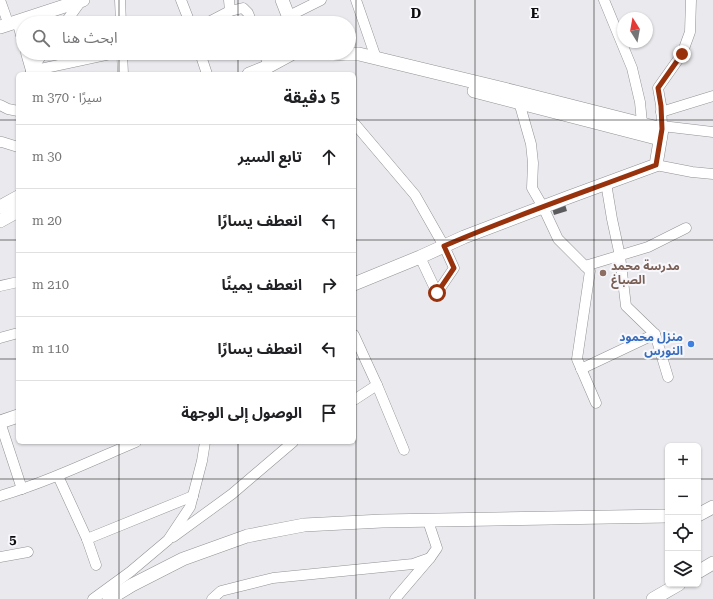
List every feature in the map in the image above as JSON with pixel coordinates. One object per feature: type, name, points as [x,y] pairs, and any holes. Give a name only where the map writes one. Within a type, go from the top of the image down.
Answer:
[{"type":"main road","points":[[18,16],[58,0]]},
{"type":"main road","points":[[24,16],[82,0]]},
{"type":"main road","points":[[282,0],[288,16]]},
{"type":"main road","points":[[6,21],[16,17]]},
{"type":"main road","points":[[6,21],[16,18]]},
{"type":"main road","points":[[356,54],[642,123],[662,132]]},
{"type":"main road","points":[[254,72],[280,60]]},
{"type":"main road","points":[[356,60],[519,102],[662,132]]},
{"type":"main road","points":[[356,283],[464,237],[656,165],[662,132]]},
{"type":"main road","points":[[0,207],[16,198]]},
{"type":"main road","points":[[0,221],[16,212]]},
{"type":"main road","points":[[0,422],[16,417]]},
{"type":"main road","points":[[701,513],[713,507]]},
{"type":"main road","points":[[109,599],[132,585],[183,559],[247,536],[304,525],[382,521],[665,516]]},
{"type":"main road","points":[[701,570],[713,562]]},
{"type":"main road","points":[[654,599],[675,587]]},
{"type":"street","points":[[0,0],[6,21],[16,33]]},
{"type":"street","points":[[70,16],[82,0]]},
{"type":"street","points":[[120,0],[121,16]]},
{"type":"street","points":[[181,0],[187,16]]},
{"type":"street","points":[[228,0],[230,11]]},
{"type":"street","points":[[296,16],[321,0]]},
{"type":"street","points":[[356,0],[376,58]]},
{"type":"street","points":[[604,0],[632,68],[640,102],[642,123]]},
{"type":"street","points":[[691,0],[690,32],[682,54],[658,88],[662,112],[662,132],[713,132]]},
{"type":"street","points":[[220,16],[230,11],[243,8],[249,16]]},
{"type":"street","points":[[28,60],[31,72]]},
{"type":"street","points":[[31,72],[39,60]]},
{"type":"street","points":[[31,72],[84,60]]},
{"type":"street","points":[[122,60],[123,72]]},
{"type":"street","points":[[202,60],[206,72]]},
{"type":"street","points":[[267,60],[269,66]]},
{"type":"street","points":[[662,112],[713,96]]},
{"type":"street","points":[[519,102],[531,144],[532,188],[558,239],[590,270],[577,359],[596,404]]},
{"type":"street","points":[[0,105],[16,110]]},
{"type":"street","points":[[356,125],[415,195],[444,246],[454,268],[437,293],[420,257]]},
{"type":"street","points":[[0,142],[16,146]]},
{"type":"street","points":[[656,165],[692,172],[713,174]]},
{"type":"street","points":[[606,183],[620,256],[626,306],[655,334],[668,377]]},
{"type":"street","points":[[585,266],[648,247],[686,228]]},
{"type":"street","points":[[0,286],[16,282]]},
{"type":"street","points":[[0,338],[16,334]]},
{"type":"street","points":[[581,369],[655,334]]},
{"type":"street","points":[[356,339],[404,450]]},
{"type":"street","points":[[356,399],[377,385]]},
{"type":"street","points":[[0,422],[22,489]]},
{"type":"street","points":[[0,496],[58,476],[131,444]]},
{"type":"street","points":[[168,540],[190,507],[202,461],[205,444]]},
{"type":"street","points":[[93,599],[130,572],[168,540],[232,494],[291,444]]},
{"type":"street","points":[[58,476],[87,539],[96,565]]},
{"type":"street","points":[[87,539],[193,496]]},
{"type":"street","points":[[395,599],[437,548],[428,521]]},
{"type":"street","points":[[0,557],[28,552]]},
{"type":"street","points":[[212,599],[221,591],[273,578],[414,564],[430,558]]},
{"type":"building","points":[[564,201],[567,211],[554,215],[551,205]]},
{"type":"place","name":"مدرسة محمد الصباغ","points":[[603,273]]},
{"type":"place","name":"منزل محمود النورس","points":[[691,344]]},
{"type":"route","points":[[437,293],[454,268],[444,246],[569,196],[656,165],[662,129],[661,106],[658,88],[682,54]]}]
